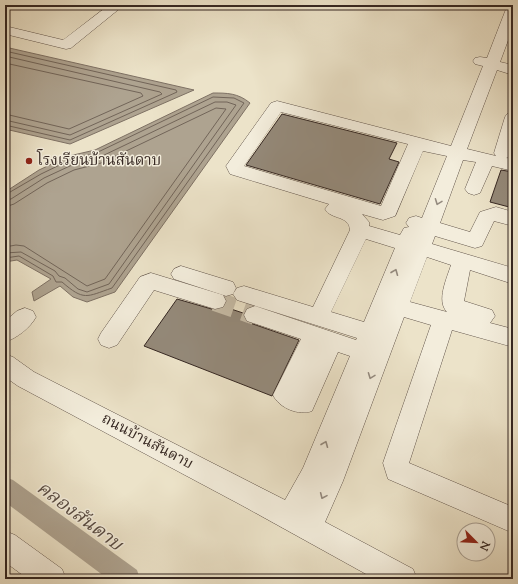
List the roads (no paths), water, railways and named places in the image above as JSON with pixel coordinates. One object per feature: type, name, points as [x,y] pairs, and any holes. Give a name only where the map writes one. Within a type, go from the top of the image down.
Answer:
[{"type":"street","points":[[5,30],[66,45],[117,5]]},
{"type":"street","points":[[299,523],[330,481],[374,345],[486,63],[503,5]]},
{"type":"street","points":[[486,63],[513,9]]},
{"type":"street","points":[[486,63],[513,69]]},
{"type":"street","points":[[277,106],[410,138],[416,140],[417,144],[388,211],[383,213],[238,171],[235,168],[277,106]]},
{"type":"street","points":[[474,189],[504,158],[513,117]]},
{"type":"street","points":[[417,144],[454,145],[504,158]]},
{"type":"street","points":[[240,181],[353,216],[359,222],[360,230],[321,331]]},
{"type":"street","points":[[513,219],[496,214],[487,217],[472,247],[473,251],[513,264]]},
{"type":"street","points":[[422,225],[475,241]]},
{"type":"street","points":[[360,230],[513,276]]},
{"type":"street","points":[[462,261],[453,295],[454,305],[458,308],[513,325]]},
{"type":"street","points":[[181,274],[321,331]]},
{"type":"street","points":[[108,339],[147,283],[151,281],[228,294]]},
{"type":"street","points":[[390,304],[513,338]]},
{"type":"street","points":[[255,315],[374,345]]},
{"type":"street","points":[[5,333],[25,317]]},
{"type":"street","points":[[444,320],[398,457],[396,464],[397,470],[513,520]]},
{"type":"street","name":"ถนนบ้านสันดาบ","points":[[5,364],[26,378],[403,579]]},
{"type":"street","points":[[5,545],[52,579]]},
{"type":"water","points":[[5,47],[194,90],[70,144],[5,129]]},
{"type":"water","points":[[213,93],[237,95],[250,103],[115,292],[87,302],[73,297],[60,286],[34,301],[32,292],[51,279],[17,260],[5,262],[5,192],[39,170],[69,156],[95,150]]},
{"type":"waterway","name":"คลองสันดาบ","points":[[5,488],[128,579]]},
{"type":"tunnel","points":[[215,301],[255,315]]},
{"type":"place","name":"โรงเรียนบ้านสันดาบ","points":[[29,161]]}]
